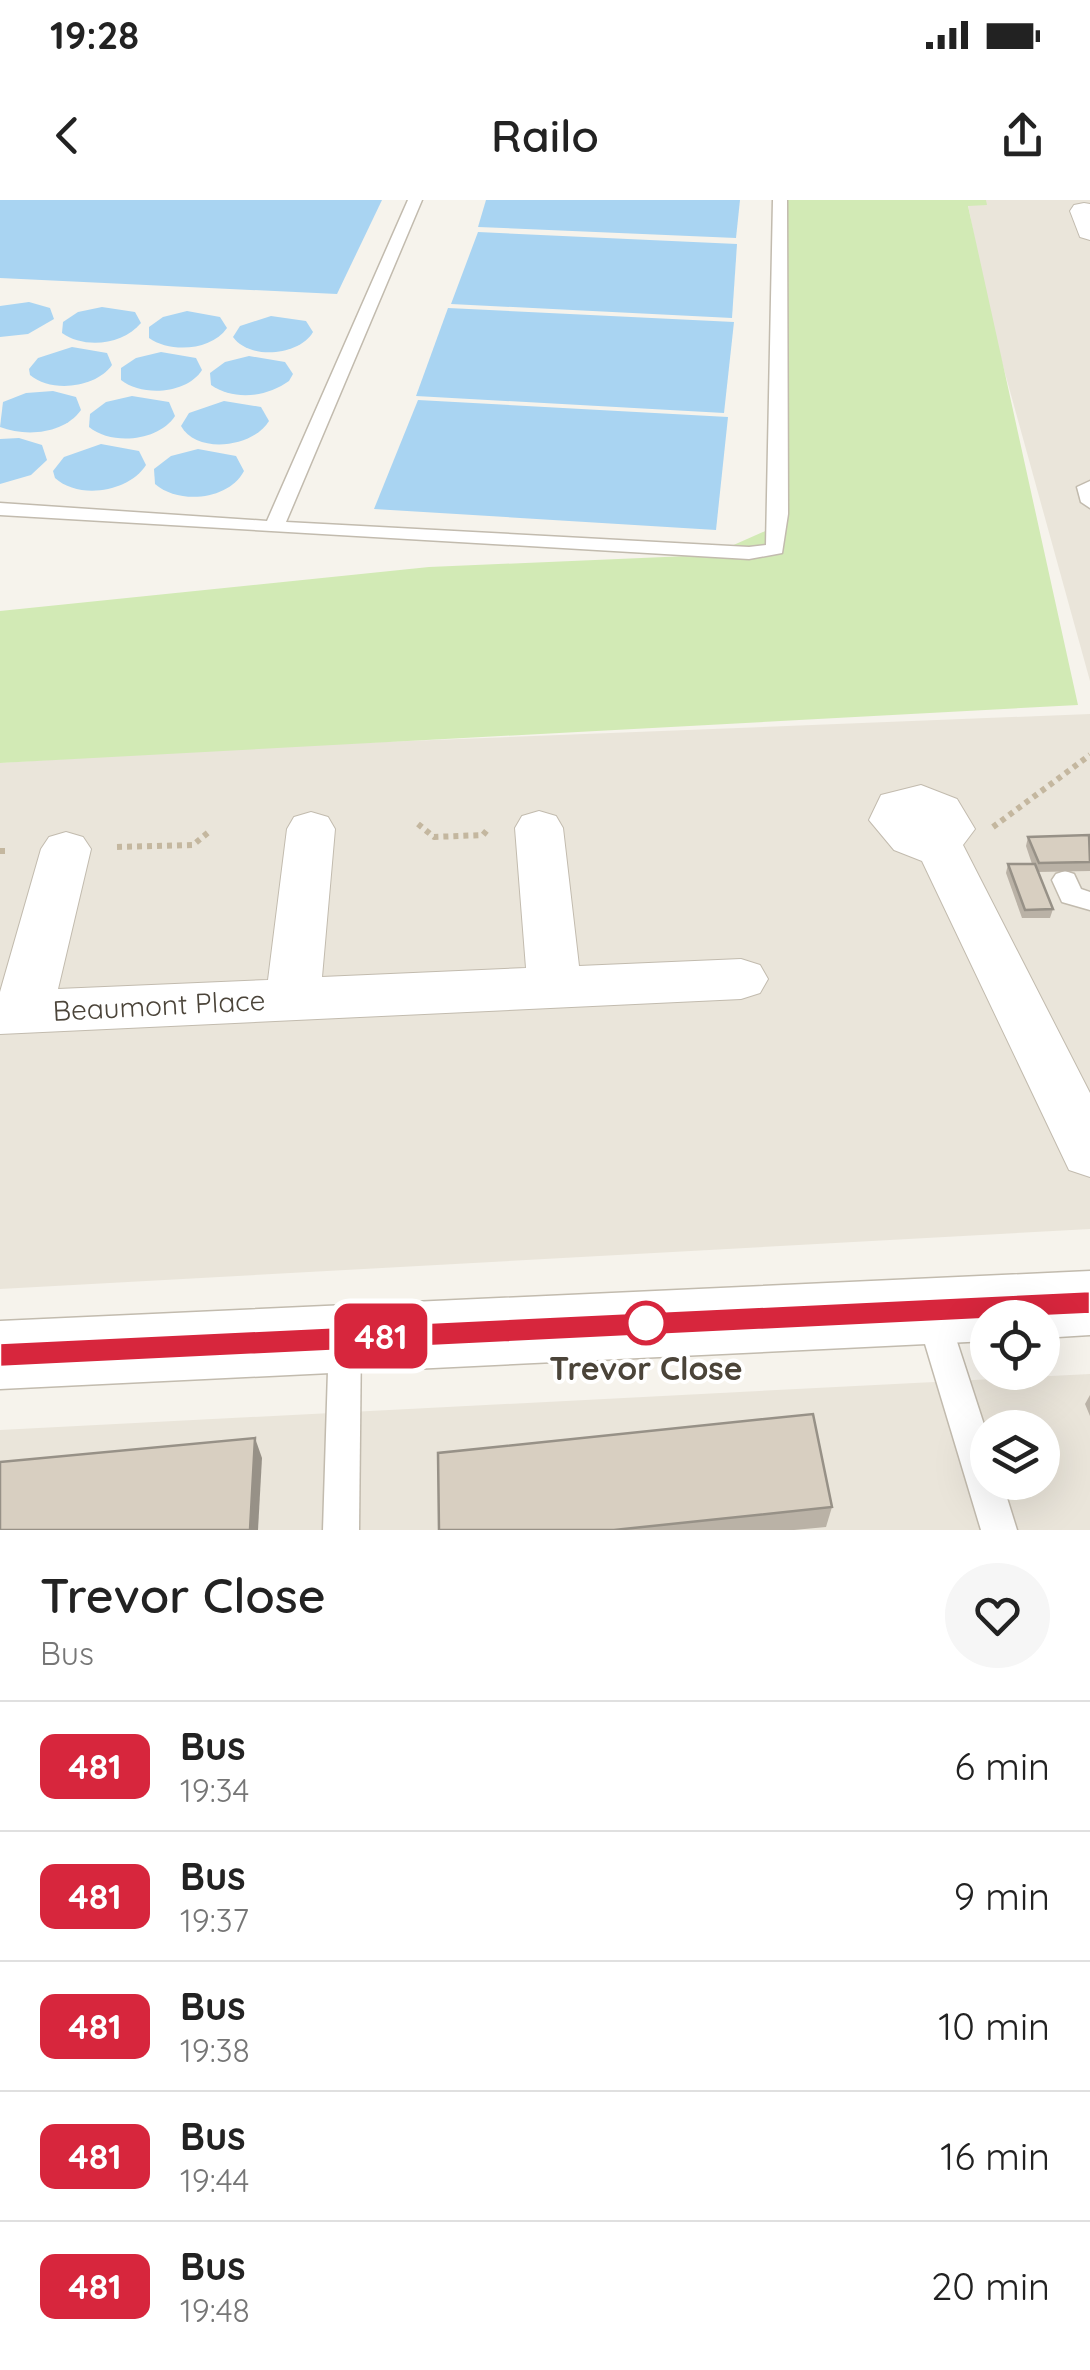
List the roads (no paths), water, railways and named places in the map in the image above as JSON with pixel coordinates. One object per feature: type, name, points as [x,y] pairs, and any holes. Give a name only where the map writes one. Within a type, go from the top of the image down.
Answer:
[{"type":"street","points":[[539,828],[555,988]]},
{"type":"street","name":"Beaumont Place","points":[[294,998],[311,829]]},
{"type":"street","name":"Beaumont Place","points":[[66,848],[12,1012],[741,980]]},
{"type":"street","points":[[940,848],[1090,1152]]},
{"type":"street","points":[[0,1355],[1090,1302]]},
{"type":"lane","points":[[274,527],[416,200]]},
{"type":"lane","points":[[0,509],[749,553],[775,549],[780,200]]},
{"type":"lane","points":[[1090,487],[1086,487],[1090,502]]},
{"type":"lane","points":[[1065,880],[1071,895],[1090,901]]},
{"type":"lane","points":[[930,1309],[999,1530]]},
{"type":"lane","points":[[341,1530],[345,1338]]},
{"type":"water","points":[[0,200],[382,200],[337,294],[0,278]]},
{"type":"water","points":[[486,200],[740,200],[736,238],[478,227]]},
{"type":"water","points":[[478,232],[737,244],[732,318],[451,304]]},
{"type":"water","points":[[29,302],[50,308],[54,319],[28,334],[0,337],[0,306]]},
{"type":"water","points":[[102,307],[135,312],[141,323],[124,336],[103,342],[81,341],[62,333],[63,322],[78,312]]},
{"type":"water","points":[[448,308],[734,322],[724,413],[416,396]]},
{"type":"water","points":[[187,311],[220,317],[227,328],[211,341],[190,347],[168,346],[149,338],[149,327],[163,317]]},
{"type":"water","points":[[271,316],[306,321],[313,332],[297,346],[274,352],[250,349],[233,337],[240,326]]},
{"type":"water","points":[[72,347],[107,353],[112,365],[95,379],[73,385],[49,384],[30,375],[29,369],[38,358]]},
{"type":"water","points":[[161,352],[196,358],[202,370],[186,384],[164,390],[140,389],[121,380],[121,368],[136,358]]},
{"type":"water","points":[[249,356],[285,362],[293,374],[289,381],[261,394],[240,395],[211,385],[210,373],[225,362]]},
{"type":"water","points":[[53,391],[76,397],[81,410],[74,418],[44,431],[21,432],[0,427],[3,402],[26,393]]},
{"type":"water","points":[[132,396],[169,402],[175,416],[158,431],[135,438],[110,437],[89,427],[90,414],[106,402]]},
{"type":"water","points":[[418,400],[728,417],[716,530],[374,509]]},
{"type":"water","points":[[224,401],[261,407],[269,421],[251,437],[225,444],[199,441],[181,426],[189,413]]},
{"type":"water","points":[[19,438],[42,445],[47,460],[31,475],[0,484],[0,439]]},
{"type":"water","points":[[101,444],[139,451],[146,465],[128,482],[103,490],[77,489],[55,478],[53,471],[64,457]]},
{"type":"water","points":[[198,449],[236,456],[244,471],[227,488],[203,496],[177,495],[155,484],[154,469],[171,456]]},
{"type":"place","name":"Trevor Close","points":[[646,1323]]}]
